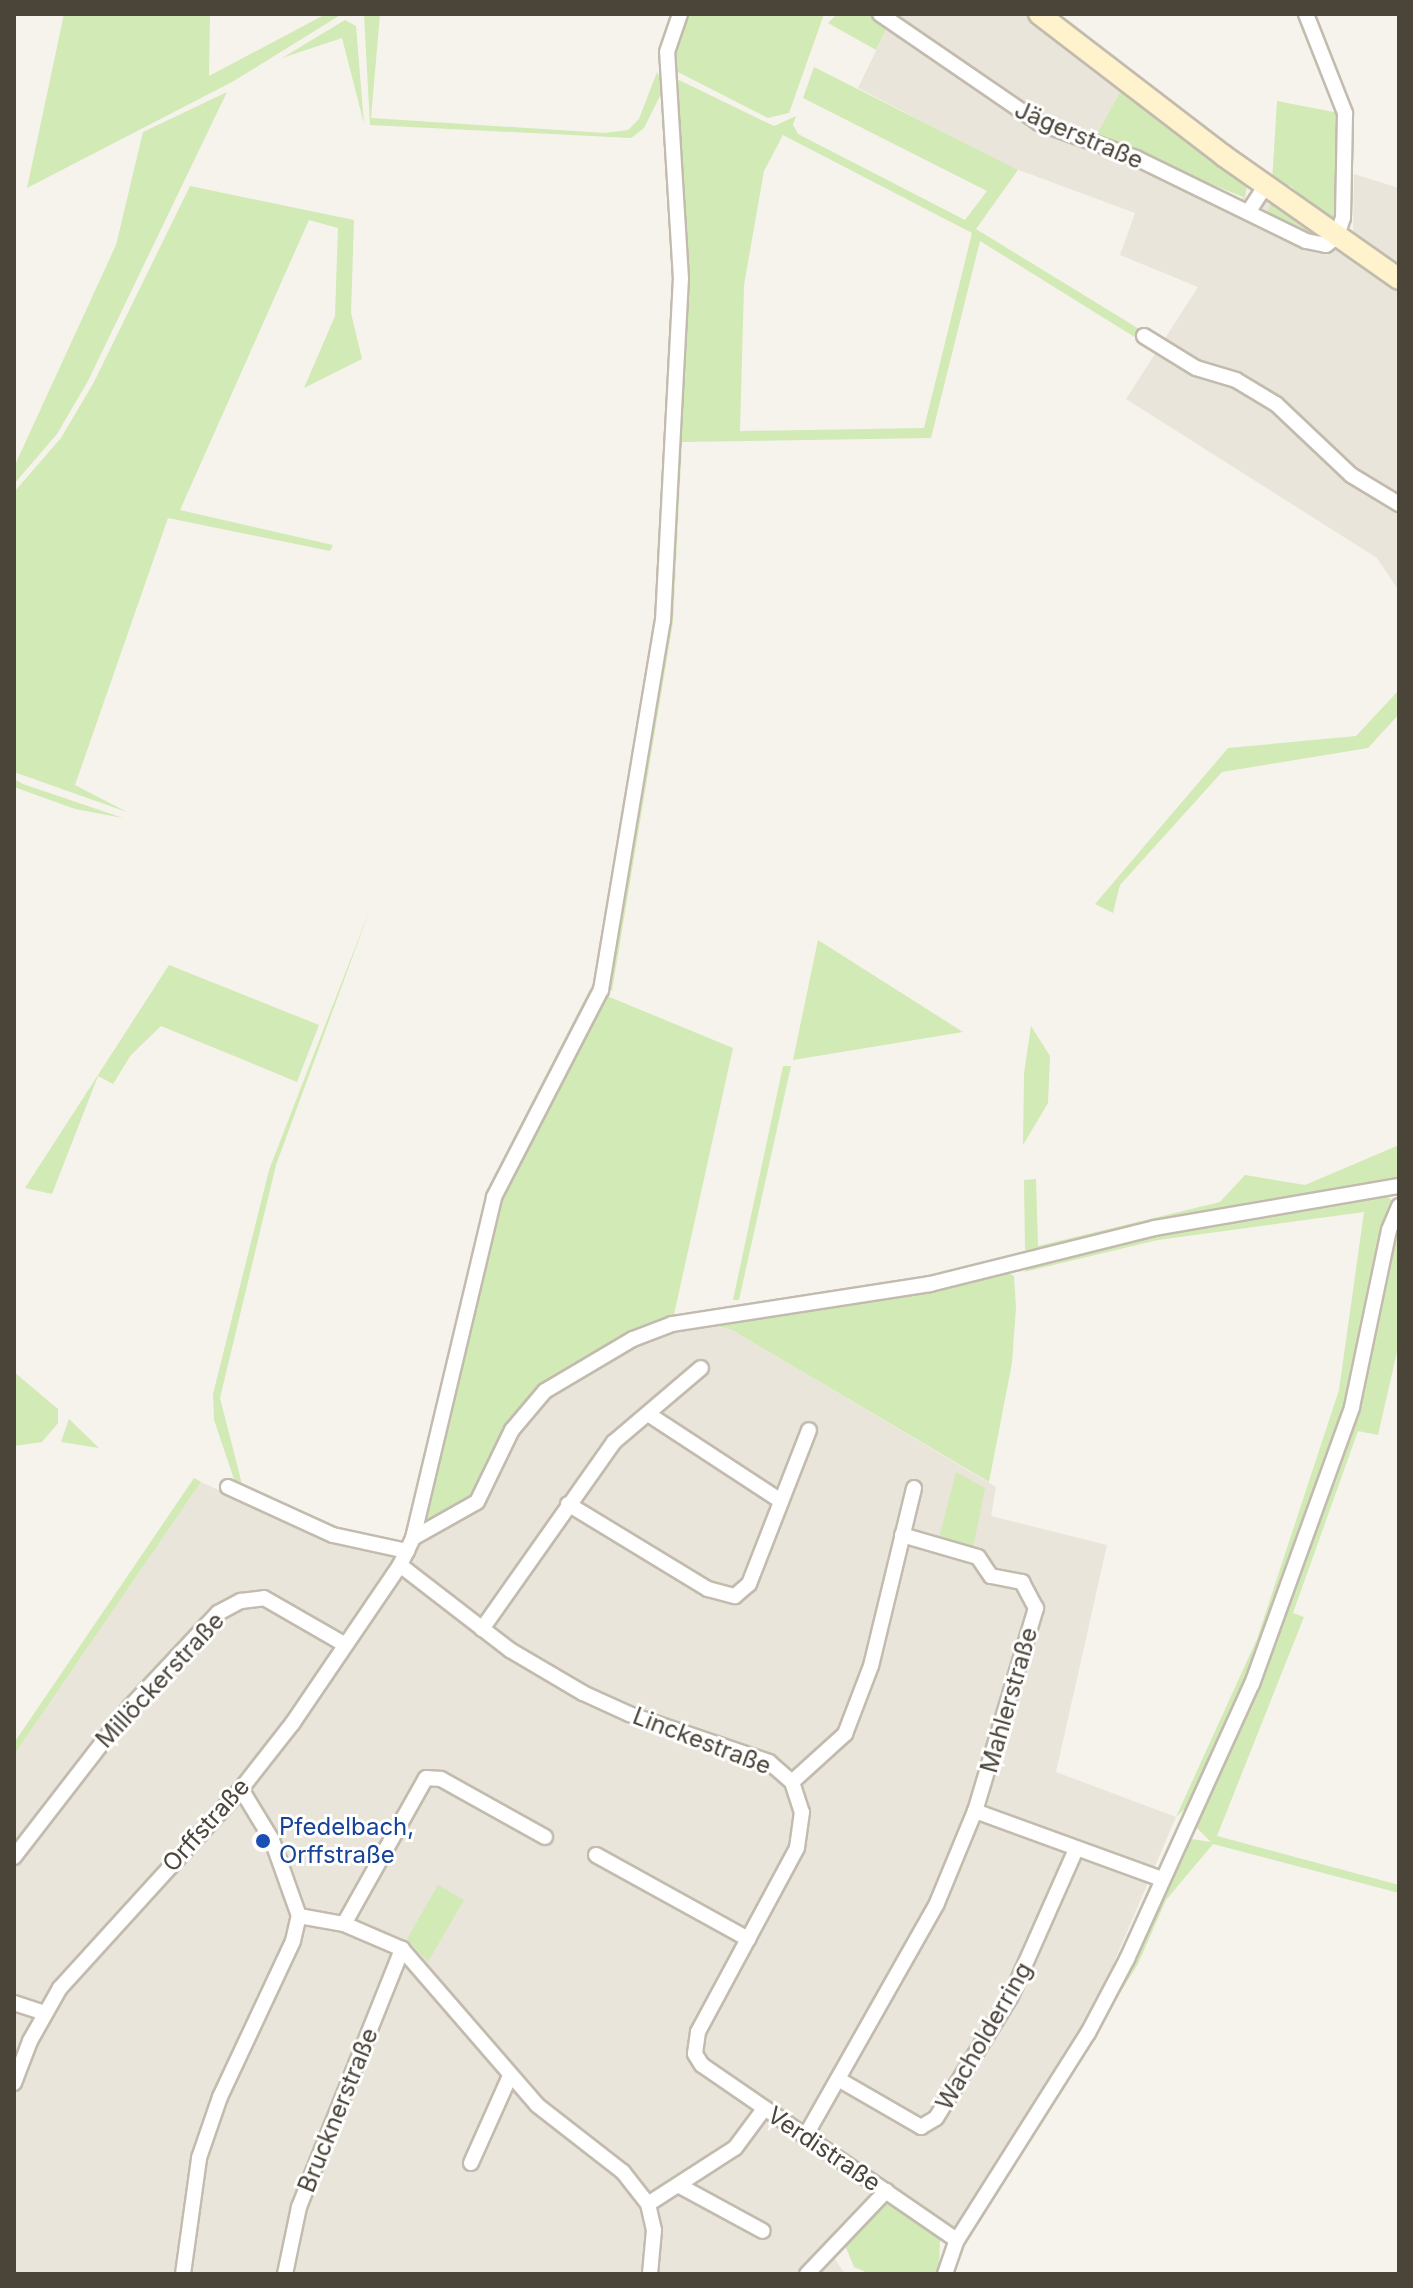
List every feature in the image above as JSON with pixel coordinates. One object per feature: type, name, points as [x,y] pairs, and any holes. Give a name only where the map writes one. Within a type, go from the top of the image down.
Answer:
[{"type":"main road","points":[[1039,14],[1224,156],[1399,279]]},
{"type":"street","name":"Orffstraße","points":[[14,2083],[44,2013],[79,1963],[241,1789],[292,1724],[400,1565],[410,1544],[494,1197],[601,990],[663,621],[681,279],[667,52],[680,14]]},
{"type":"street","name":"Jägerstraße","points":[[880,14],[1039,123],[1136,158],[1318,245],[1337,236]]},
{"type":"street","points":[[1306,14],[1345,113],[1346,178],[1337,236]]},
{"type":"street","points":[[1249,211],[1266,185]]},
{"type":"street","points":[[1144,336],[1196,368],[1236,380],[1276,404],[1351,475],[1399,504]]},
{"type":"street","points":[[228,1487],[333,1535],[410,1544],[477,1502],[512,1430],[545,1391],[633,1339],[672,1324],[930,1284],[1155,1228],[1399,1186]]},
{"type":"street","points":[[945,2274],[957,2240],[1088,2033],[1162,1879],[1280,1612],[1352,1407],[1389,1230],[1399,1206]]},
{"type":"street","points":[[482,1629],[614,1442],[701,1368]]},
{"type":"street","points":[[648,1414],[781,1501]]},
{"type":"street","points":[[568,1504],[726,1597],[749,1584],[809,1430]]},
{"type":"street","points":[[792,1782],[845,1734],[871,1666],[914,1488]]},
{"type":"street","name":"Mahlerstraße","points":[[902,1535],[978,1557],[991,1576],[1022,1582],[1036,1608],[975,1811]]},
{"type":"street","name":"Linckestraße","points":[[400,1565],[482,1629],[583,1693],[629,1714],[769,1762],[792,1782],[802,1812],[797,1848],[698,2032],[695,2054]]},
{"type":"street","name":"Millöckerstraße","points":[[14,1857],[130,1707],[218,1613],[241,1601],[264,1598],[344,1644]]},
{"type":"street","points":[[344,1924],[426,1778],[441,1779],[545,1837]]},
{"type":"street","points":[[183,2274],[199,2158],[220,2097],[293,1941],[299,1916],[272,1840],[241,1789]]},
{"type":"street","points":[[806,2135],[937,1903],[975,1811],[1076,1849],[1088,1849],[1162,1879]]},
{"type":"street","name":"Wacholderring","points":[[838,2079],[921,2127],[936,2118],[1011,1996],[1076,1849]]},
{"type":"street","points":[[596,1855],[748,1939]]},
{"type":"street","points":[[299,1916],[344,1924],[402,1949],[510,2076],[623,2172],[648,2204],[654,2230],[650,2274]]},
{"type":"street","name":"Brucknerstraße","points":[[285,2274],[299,2207],[402,1949]]},
{"type":"street","points":[[14,2003],[44,2013]]},
{"type":"street","name":"Verdistraße","points":[[695,2054],[702,2065],[957,2240]]},
{"type":"street","points":[[471,2163],[510,2076]]},
{"type":"street","points":[[648,2204],[735,2148],[764,2109]]},
{"type":"street","points":[[680,2186],[763,2231]]},
{"type":"street","points":[[807,2274],[886,2191]]},
{"type":"shaded area","points":[[868,14],[1030,14],[1124,85],[1097,136],[1235,198],[1245,198],[1280,180],[1317,214],[1353,236],[1354,174],[1399,188],[1399,591],[1377,558],[1126,399],[1198,287],[1120,255],[1135,213],[1008,166],[858,88],[888,26]]},
{"type":"shaded area","points":[[704,1322],[732,1330],[996,1487],[991,1516],[1107,1545],[1056,1772],[1176,1817],[1085,2030],[959,2234],[891,2187],[833,2256],[845,2274],[14,2274],[14,1755],[201,1482],[334,1542],[379,1552],[415,1543],[481,1506],[515,1434],[548,1396],[636,1343]]},
{"type":"green space","points":[[64,14],[210,14],[209,76],[326,14],[342,14],[232,82],[27,188]]},
{"type":"green space","points":[[364,14],[380,14],[371,118],[605,133],[628,130],[639,119],[657,72],[664,88],[644,128],[631,138],[370,125]]},
{"type":"green space","points":[[684,14],[824,14],[789,113],[768,118],[674,70],[671,50]]},
{"type":"green space","points":[[837,14],[868,14],[888,26],[876,50],[828,23]]},
{"type":"green space","points":[[345,20],[356,26],[364,124],[342,38],[282,58]]},
{"type":"green space","points":[[814,67],[1018,170],[976,229],[1162,343],[1157,351],[980,241],[931,438],[682,442],[673,622],[612,991],[606,984],[666,620],[677,442],[681,441],[672,85],[679,80],[774,126],[796,116],[793,125],[798,134],[965,220],[987,191],[803,98]],"holes":[[[783,135],[972,233],[924,428],[740,431],[744,285],[764,171]]]},
{"type":"green space","points":[[1124,85],[1248,180],[1245,198],[1096,136]]},
{"type":"green space","points":[[227,92],[88,381],[57,434],[14,484],[14,467],[116,245],[143,132]]},
{"type":"green space","points":[[1277,101],[1339,113],[1339,207],[1333,218],[1317,214],[1291,186],[1272,182]]},
{"type":"green space","points":[[190,186],[354,220],[351,313],[362,359],[304,388],[335,316],[338,228],[309,220],[180,510],[333,545],[330,551],[168,518],[75,785],[127,812],[14,772],[14,492],[61,438],[94,382]]},
{"type":"green space","points":[[1272,202],[1276,202],[1318,235],[1267,213]]},
{"type":"green space","points":[[1399,690],[1399,714],[1368,748],[1222,772],[1120,885],[1113,913],[1095,904],[1228,748],[1356,736]]},
{"type":"green space","points":[[14,779],[123,818],[75,809],[14,787]]},
{"type":"green space","points":[[372,904],[276,1165],[220,1398],[243,1488],[235,1482],[214,1420],[213,1394],[269,1170]]},
{"type":"green space","points":[[818,940],[963,1032],[793,1060]]},
{"type":"green space","points":[[169,965],[319,1025],[297,1082],[161,1026],[131,1055],[113,1084],[98,1076],[52,1194],[25,1188]]},
{"type":"green space","points":[[590,989],[591,1004],[488,1188]]},
{"type":"green space","points":[[607,996],[733,1048],[673,1319],[541,1388],[507,1428],[473,1497],[423,1528],[497,1199],[600,998]]},
{"type":"green space","points":[[1031,1026],[1050,1056],[1048,1103],[1023,1145],[1024,1073]]},
{"type":"green space","points":[[783,1066],[791,1066],[739,1300],[733,1300]]},
{"type":"green space","points":[[1399,1145],[1399,1179],[1031,1254],[1025,1249],[1024,1180],[1036,1179],[1038,1246],[1220,1202],[1245,1175],[1305,1185]]},
{"type":"green space","points":[[1385,1193],[1394,1203],[1347,1402],[1246,1682],[1188,1806],[1176,1817],[1257,1639],[1339,1390],[1364,1212],[1158,1240],[1024,1272],[1033,1263],[1158,1232]]},
{"type":"green space","points":[[1399,1222],[1399,1343],[1378,1435],[1358,1431],[1293,1613],[1304,1617],[1217,1836],[1399,1885],[1399,1893],[1213,1844],[1166,1900],[1138,1964],[1096,2031],[1185,1838],[1211,1842],[1192,1823],[1286,1612],[1357,1410]]},
{"type":"green space","points":[[1004,1271],[1014,1276],[1016,1307],[1012,1363],[989,1482],[732,1330],[704,1322]]},
{"type":"green space","points":[[14,1372],[58,1409],[58,1423],[42,1442],[14,1446]]},
{"type":"green space","points":[[69,1419],[99,1448],[61,1442]]},
{"type":"green space","points":[[956,1472],[985,1488],[973,1548],[938,1542]]},
{"type":"green space","points":[[194,1478],[201,1482],[14,1755],[14,1743]]},
{"type":"green space","points":[[438,1885],[464,1900],[428,1962],[407,1939]]},
{"type":"green space","points":[[886,2196],[940,2234],[939,2274],[870,2274],[854,2267],[844,2243]]},
{"type":"place","name":"Pfedelbach, Orffstraße","points":[[263,1841]]}]
